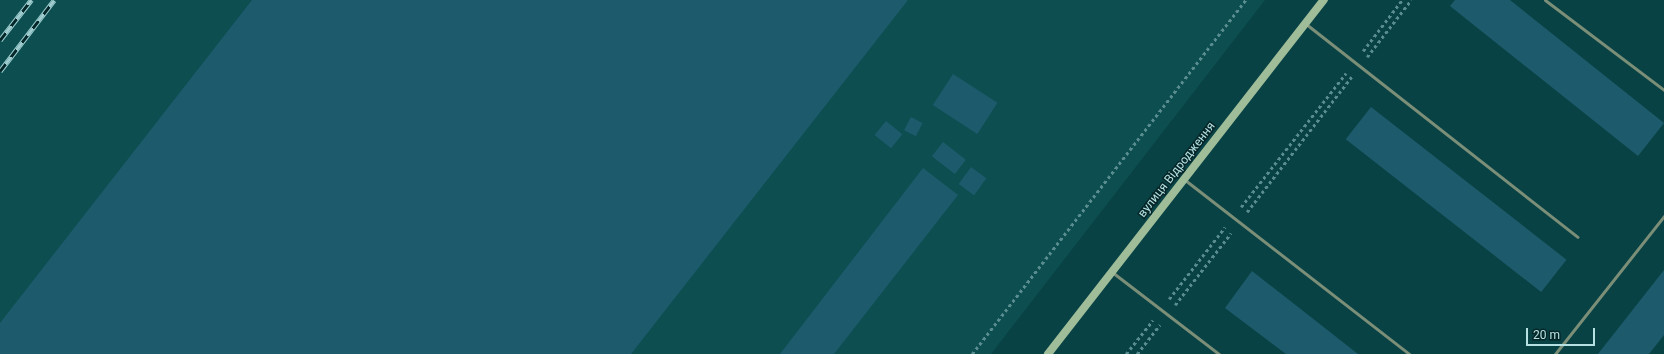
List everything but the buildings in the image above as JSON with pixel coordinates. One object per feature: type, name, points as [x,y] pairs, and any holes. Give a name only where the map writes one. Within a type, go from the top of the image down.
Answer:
[{"type":"street","name":"вулиця Відродження","points":[[1048,354],[1324,0]]},
{"type":"lane","points":[[1545,0],[1664,90]]},
{"type":"lane","points":[[1306,24],[1578,237]]},
{"type":"lane","points":[[1184,180],[1409,354]]},
{"type":"lane","points":[[1555,354],[1664,216]]},
{"type":"lane","points":[[1112,272],[1219,354]]},
{"type":"path","points":[[972,354],[1246,0]]},
{"type":"path","points":[[1126,354],[1402,0]]},
{"type":"path","points":[[1137,354],[1411,0]]},
{"type":"shaded area","points":[[0,0],[1265,0],[991,354],[0,354]]},
{"type":"railway","points":[[0,40],[31,0]]},
{"type":"railway","points":[[0,71],[54,0]]}]
